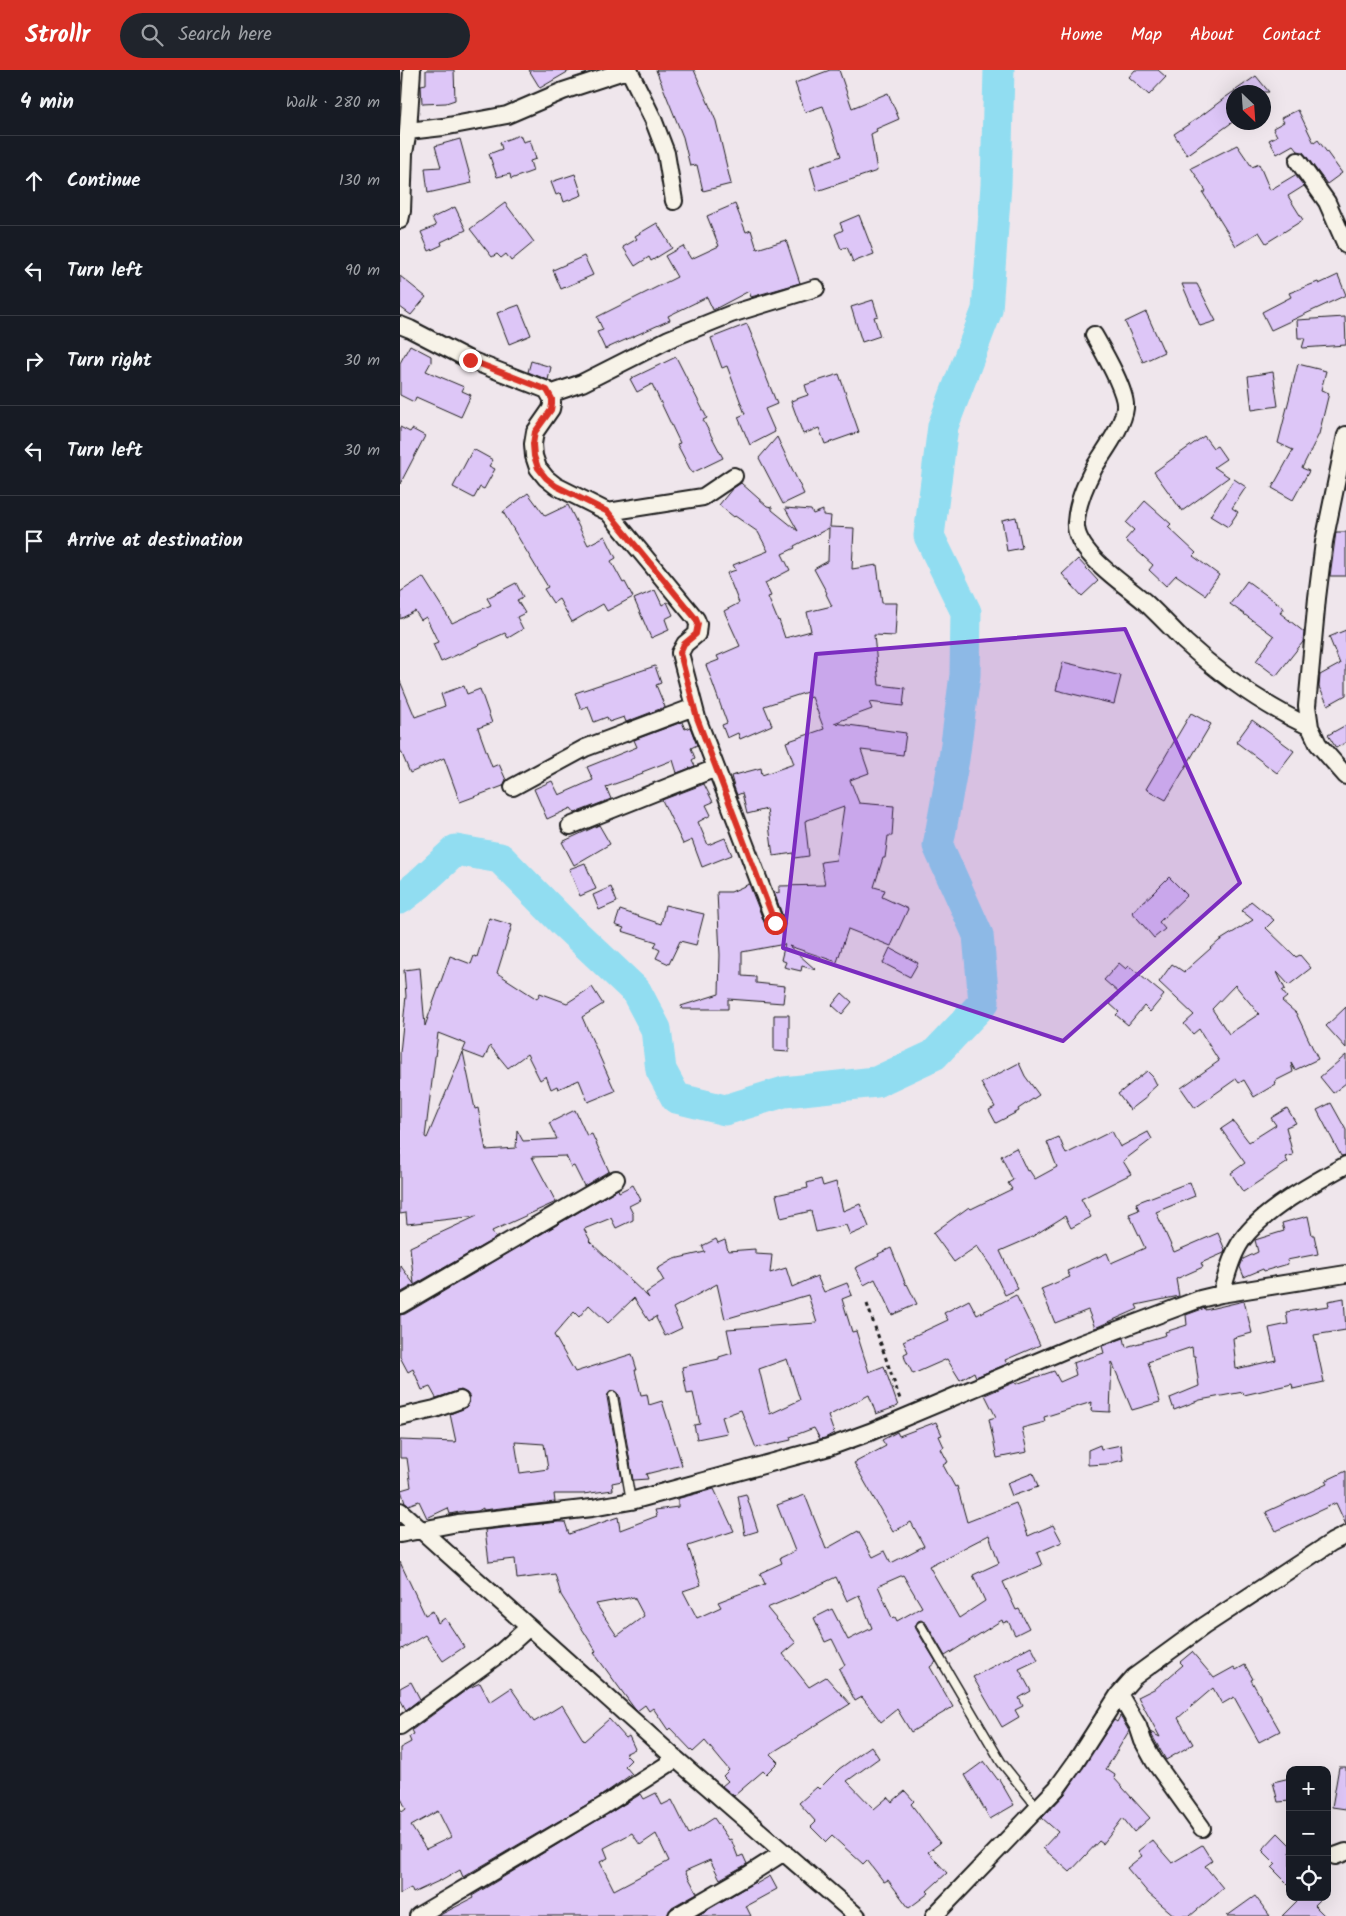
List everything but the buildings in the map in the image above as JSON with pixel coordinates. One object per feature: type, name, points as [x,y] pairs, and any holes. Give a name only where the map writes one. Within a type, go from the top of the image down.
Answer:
[{"type":"street","points":[[400,220],[412,70]]},
{"type":"street","points":[[408,131],[443,127],[507,115],[563,91],[628,70],[653,119],[666,153],[674,201]]},
{"type":"street","points":[[1298,161],[1327,202],[1346,245]]},
{"type":"street","points":[[550,394],[582,383],[669,339],[731,314],[816,288]]},
{"type":"street","points":[[400,325],[470,360],[542,387],[550,394],[552,399],[551,410],[535,432],[533,444],[538,468],[556,486],[608,512],[696,619],[698,624],[696,634],[684,644],[680,653],[697,718],[775,923]]},
{"type":"street","points":[[1094,336],[1119,383],[1126,407],[1116,432],[1093,470],[1079,506],[1076,524],[1082,545],[1101,566],[1145,602],[1186,643],[1225,675],[1283,714],[1310,727]]},
{"type":"street","points":[[1346,435],[1324,542],[1316,598],[1307,706],[1310,727],[1318,744],[1346,776]]},
{"type":"street","points":[[608,512],[703,497],[734,476]]},
{"type":"street","points":[[513,787],[585,748],[694,706]]},
{"type":"street","points":[[570,826],[716,768]]},
{"type":"street","points":[[1221,1294],[1232,1258],[1243,1239],[1256,1225],[1288,1201],[1346,1165]]},
{"type":"street","points":[[400,1305],[616,1179]]},
{"type":"street","points":[[400,1534],[458,1523],[592,1508],[631,1501],[829,1447],[1170,1309],[1221,1294],[1346,1274]]},
{"type":"street","points":[[400,1417],[435,1409],[460,1400]]},
{"type":"street","points":[[400,1511],[676,1759],[857,1916]]},
{"type":"street","points":[[934,1916],[994,1856],[1057,1788],[1119,1694],[1134,1677],[1204,1626],[1247,1600],[1332,1542],[1346,1535]]},
{"type":"street","points":[[400,1726],[499,1654],[528,1627]]},
{"type":"street","points":[[1119,1694],[1138,1726],[1143,1741],[1154,1761],[1202,1828]]},
{"type":"street","points":[[418,1916],[604,1806],[676,1759]]},
{"type":"street","points":[[677,1916],[748,1876],[784,1852]]},
{"type":"lane","points":[[613,1396],[631,1501]]},
{"type":"lane","points":[[921,1626],[1001,1762],[1038,1807]]},
{"type":"path","points":[[867,1304],[906,1416]]},
{"type":"highlighted area","points":[[1125,629],[1240,883],[1063,1041],[783,948],[816,654]]},
{"type":"waterway","points":[[400,899],[456,850],[500,858],[565,924],[636,991],[656,1029],[661,1070],[676,1098],[725,1110],[784,1092],[876,1082],[934,1055],[984,1002],[978,935],[938,846],[954,759],[965,675],[966,612],[929,536],[943,426],[987,310],[996,185],[999,70]]},
{"type":"route","points":[[470,360],[547,390],[552,399],[551,410],[535,432],[533,444],[538,468],[556,486],[608,512],[696,619],[698,629],[696,634],[684,644],[680,653],[697,718],[775,923]]}]
